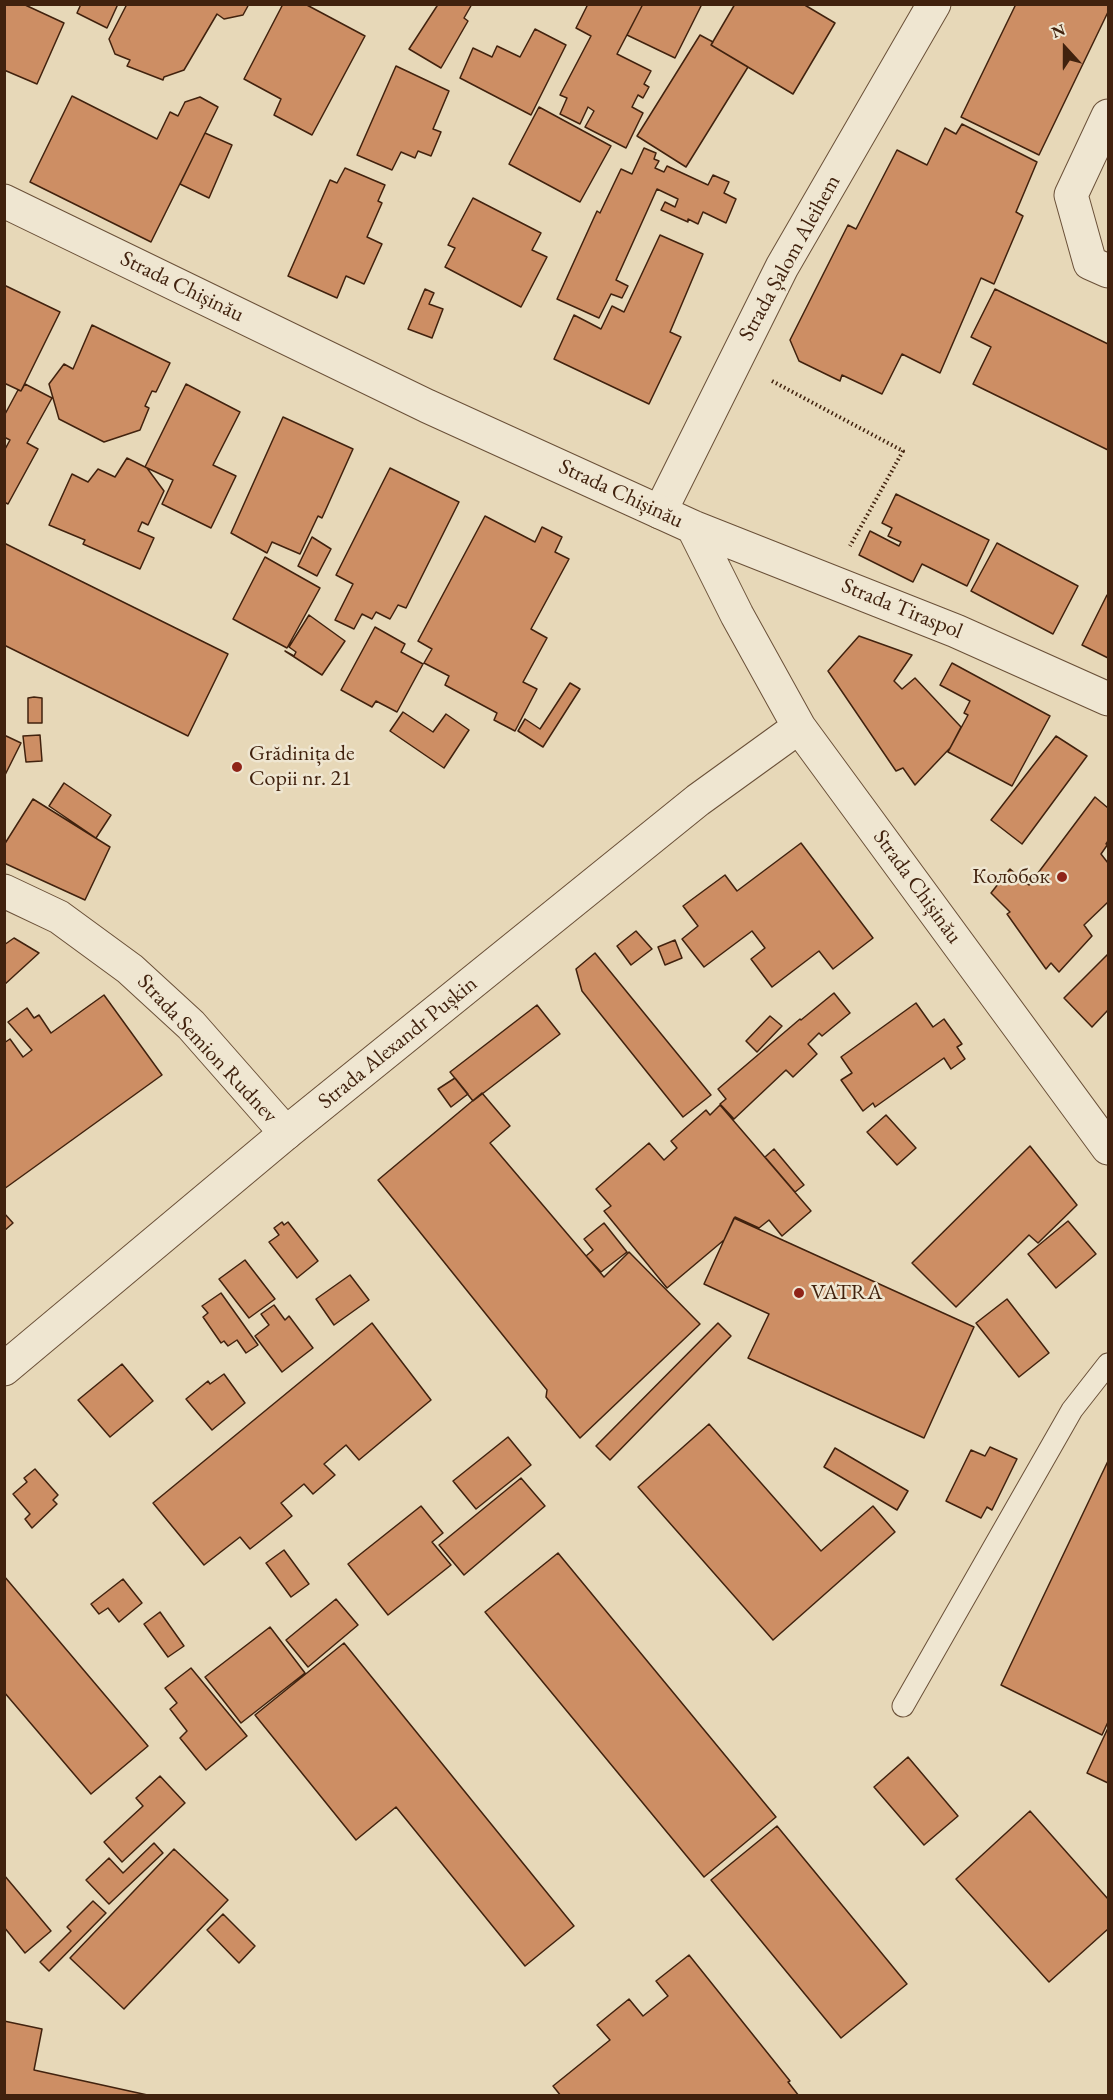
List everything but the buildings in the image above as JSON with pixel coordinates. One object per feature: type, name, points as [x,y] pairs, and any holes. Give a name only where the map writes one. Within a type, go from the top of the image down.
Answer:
[{"type":"street","name":"Strada Șalom Aleihem","points":[[660,512],[782,267],[928,6]]},
{"type":"street","points":[[1108,116],[1071,195],[1090,263],[1108,271]]},
{"type":"street","name":"Strada Chișinău","points":[[4,201],[427,406],[693,527],[737,615],[799,727],[1108,1148]]},
{"type":"street","name":"Strada Tiraspol","points":[[693,527],[956,631],[1108,699]]},
{"type":"street","name":"Strada Alexandr Pușkin","points":[[4,1368],[286,1133],[698,800],[799,727]]},
{"type":"street","name":"Strada Semion Rudnev","points":[[4,891],[59,917],[130,969],[191,1026],[286,1133]]},
{"type":"lane","points":[[903,1706],[1072,1410],[1108,1364]]},
{"type":"path","points":[[735,361],[903,451],[831,580]]},
{"type":"place","name":"Grădinița de Copii nr. 21","points":[[237,767]]},
{"type":"place","name":"Колобок","points":[[1062,877]]},
{"type":"place","name":"VATRA","points":[[799,1293]]}]
